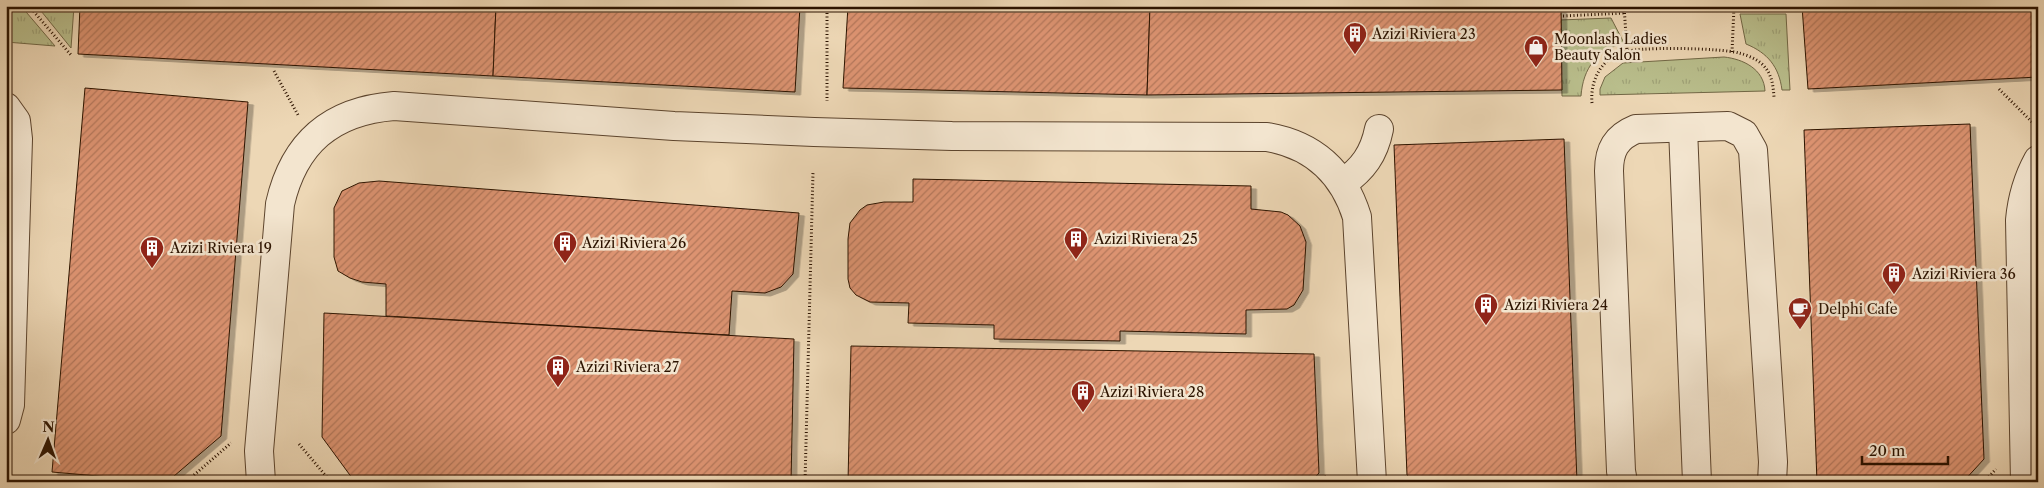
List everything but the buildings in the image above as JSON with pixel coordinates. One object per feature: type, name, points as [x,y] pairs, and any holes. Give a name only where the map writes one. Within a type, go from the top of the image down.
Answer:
[{"type":"street","points":[[261,482],[259,451],[280,204],[290,170],[311,140],[325,128],[349,115],[376,108],[394,106],[664,125],[814,132],[952,136],[1267,137],[1285,140],[1318,156],[1343,183],[1351,199],[1359,235],[1372,482]]},
{"type":"street","points":[[6,107],[16,121],[18,138],[10,405],[6,420]]},
{"type":"street","points":[[1623,482],[1621,471],[1609,160],[1611,150],[1626,133],[1636,129],[1728,126],[1737,129],[1750,141],[1753,150],[1773,462],[1772,482]]},
{"type":"street","points":[[1683,128],[1697,482]]},
{"type":"street","points":[[1343,183],[1364,166],[1371,155],[1379,129]]},
{"type":"street","points":[[2025,482],[2020,220],[2022,198],[2028,178],[2038,160]]},
{"type":"path","points":[[30,6],[71,55]]},
{"type":"path","points":[[827,6],[827,101]]},
{"type":"path","points":[[1624,6],[1627,50]]},
{"type":"path","points":[[1732,52],[1734,7],[1781,8]]},
{"type":"path","points":[[1563,16],[1625,13]]},
{"type":"path","points":[[1592,103],[1592,86],[1599,70],[1612,57],[1627,50],[1732,52],[1748,56],[1763,65],[1772,80],[1774,97]]},
{"type":"path","points":[[274,71],[311,140]]},
{"type":"path","points":[[1999,89],[2038,128]]},
{"type":"path","points":[[805,482],[813,172]]},
{"type":"path","points":[[186,482],[234,440]]},
{"type":"path","points":[[299,444],[331,482]]},
{"type":"path","points":[[1984,482],[1996,469]]},
{"type":"path","points":[[1320,482],[1326,475]]},
{"type":"green space","points":[[6,6],[21,6],[55,46],[6,42]]},
{"type":"green space","points":[[37,6],[74,6],[71,48]]},
{"type":"green space","points":[[1561,6],[1609,6],[1606,10],[1561,12]]},
{"type":"green space","points":[[1740,14],[1786,14],[1790,90],[1782,90],[1778,74],[1766,56],[1746,44]]},
{"type":"green space","points":[[1611,18],[1624,43],[1606,50],[1593,62],[1585,77],[1581,96],[1562,96],[1560,20]]},
{"type":"green space","points":[[1724,57],[1738,60],[1757,71],[1764,83],[1765,91],[1600,95],[1600,89],[1605,77],[1623,63]]},
{"type":"place","name":"Azizi Riviera 23","points":[[1355,55]]},
{"type":"place","name":"Moonlash Ladies Beauty Salon","points":[[1536,68]]},
{"type":"place","name":"Azizi Riviera 25","points":[[1076,260]]},
{"type":"place","name":"Azizi Riviera 26","points":[[565,264]]},
{"type":"place","name":"Azizi Riviera 19","points":[[152,269]]},
{"type":"place","name":"Azizi Riviera 36","points":[[1894,295]]},
{"type":"place","name":"Azizi Riviera 24","points":[[1486,326]]},
{"type":"place","name":"Delphi Cafe","points":[[1800,330]]},
{"type":"place","name":"Azizi Riviera 27","points":[[558,388]]},
{"type":"place","name":"Azizi Riviera 28","points":[[1083,413]]}]
